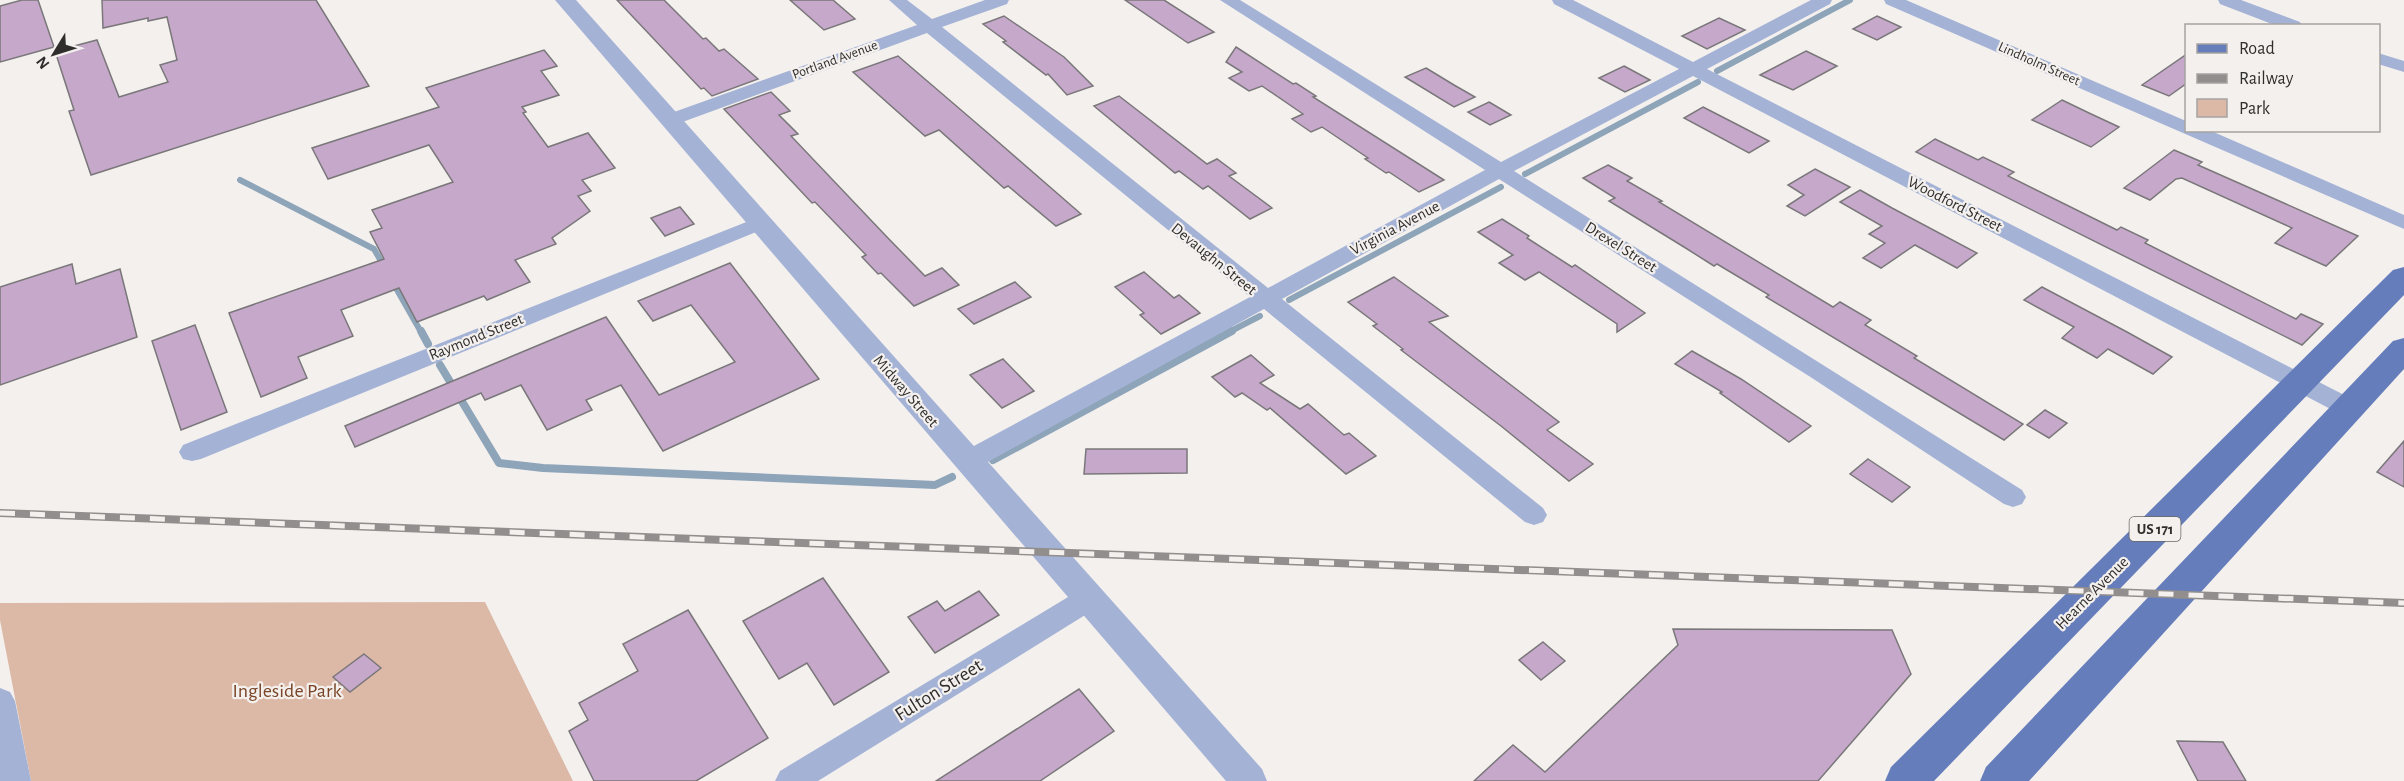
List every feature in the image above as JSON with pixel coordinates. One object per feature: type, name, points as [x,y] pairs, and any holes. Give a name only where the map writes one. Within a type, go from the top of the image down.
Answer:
[{"type":"main road","name":"Hearne Avenue","points":[[1906,781],[2404,277]]},
{"type":"main road","points":[[2001,781],[2404,349]]},
{"type":"street","name":"Midway Street","points":[[565,0],[1249,781]]},
{"type":"street","name":"Devaughn Street","points":[[897,0],[1534,516]]},
{"type":"street","name":"Portland Avenue","points":[[670,120],[1001,0]]},
{"type":"street","name":"Drexel Street","points":[[1228,0],[2013,496]]},
{"type":"street","name":"Woodford Street","points":[[1560,0],[2349,408]]},
{"type":"street","name":"Virginia Avenue","points":[[968,461],[1499,171],[1824,0]]},
{"type":"street","name":"Lindholm Street","points":[[1892,0],[2185,127]]},
{"type":"street","points":[[2226,0],[2289,24]]},
{"type":"street","points":[[2380,58],[2404,67]]},
{"type":"street","points":[[2197,132],[2404,223]]},
{"type":"street","name":"Raymond Street","points":[[192,452],[759,223]]},
{"type":"street","name":"Fulton Street","points":[[791,781],[1088,599]]},
{"type":"street","points":[[0,701],[15,781]]},
{"type":"green space","name":"Ingleside Park","points":[[485,602],[573,781],[31,781],[0,620],[0,603]]},
{"type":"building","points":[[22,0],[38,0],[54,47],[0,62],[0,6]]},
{"type":"building","points":[[102,0],[316,0],[369,86],[91,175],[69,111],[74,110],[55,51],[97,40],[119,97],[168,82],[160,65],[177,60],[167,17],[148,21],[148,18],[103,28]]},
{"type":"building","points":[[617,0],[664,0],[703,39],[706,38],[719,51],[724,49],[758,79],[712,96],[704,88],[701,89]]},
{"type":"building","points":[[790,0],[833,0],[855,19],[824,30]]},
{"type":"building","points":[[1125,0],[1164,0],[1214,32],[1188,43]]},
{"type":"building","points":[[1004,16],[1064,57],[1093,86],[1067,95],[1048,74],[1046,75],[1003,42],[1006,41],[983,24]]},
{"type":"building","points":[[1877,16],[1901,27],[1877,40],[1853,29]]},
{"type":"building","points":[[1719,18],[1745,30],[1707,49],[1682,36]]},
{"type":"building","points":[[1236,47],[1293,84],[1296,83],[1316,96],[1313,97],[1444,180],[1419,192],[1365,159],[1368,158],[1322,127],[1311,132],[1292,119],[1303,114],[1262,86],[1249,91],[1229,78],[1242,72],[1226,62]]},
{"type":"building","points":[[544,50],[557,66],[541,71],[559,95],[522,107],[526,112],[523,113],[548,147],[588,133],[615,168],[582,180],[591,191],[578,196],[590,211],[552,238],[556,244],[515,260],[530,282],[487,300],[484,296],[417,322],[399,288],[341,310],[353,336],[298,357],[307,378],[261,397],[229,313],[384,259],[370,232],[382,228],[372,210],[453,182],[429,145],[328,179],[312,148],[439,107],[426,88]]},
{"type":"building","points":[[1806,51],[1837,66],[1793,90],[1760,75]]},
{"type":"building","points":[[2185,55],[2185,84],[2169,96],[2142,85]]},
{"type":"building","points":[[898,56],[1081,214],[1056,226],[1008,186],[1004,188],[939,130],[925,136],[853,72]]},
{"type":"building","points":[[1624,66],[1650,80],[1625,92],[1599,78]]},
{"type":"building","points":[[1426,68],[1475,97],[1454,107],[1405,77]]},
{"type":"building","points":[[771,92],[790,111],[779,115],[798,134],[791,136],[886,236],[925,276],[942,268],[959,285],[914,306],[881,273],[878,274],[862,257],[866,255],[815,202],[812,203],[724,109]]},
{"type":"building","points":[[1119,96],[1207,164],[1217,159],[1236,173],[1229,176],[1272,208],[1250,219],[1208,186],[1203,189],[1179,171],[1175,173],[1094,106]]},
{"type":"building","points":[[2062,100],[2119,127],[2091,147],[2032,120]]},
{"type":"building","points":[[1489,102],[1511,115],[1490,125],[1468,112]]},
{"type":"building","points":[[1703,107],[1769,141],[1749,153],[1684,118]]},
{"type":"building","points":[[1935,139],[1978,160],[1983,157],[2014,172],[2008,176],[2117,230],[2121,227],[2148,240],[2145,243],[2296,319],[2301,314],[2323,324],[2302,345],[1916,152]]},
{"type":"building","points":[[2174,150],[2202,162],[2198,165],[2358,236],[2326,266],[2275,243],[2292,228],[2182,178],[2176,179],[2150,200],[2124,188]]},
{"type":"building","points":[[1608,165],[1632,178],[1627,181],[1662,201],[1659,202],[1833,307],[1840,302],[1871,320],[1865,325],[1917,356],[1914,358],[2023,424],[2004,440],[1766,297],[1769,295],[1717,264],[1714,266],[1609,201],[1615,198],[1583,178]]},
{"type":"building","points":[[1815,169],[1850,187],[1805,216],[1787,206],[1804,195],[1788,185]]},
{"type":"building","points":[[1860,190],[1977,253],[1957,268],[1915,245],[1881,268],[1863,258],[1885,243],[1869,234],[1882,226],[1840,202]]},
{"type":"building","points":[[680,207],[694,224],[665,236],[651,218]]},
{"type":"building","points":[[1502,219],[1529,236],[1527,238],[1572,267],[1575,265],[1645,313],[1617,332],[1617,324],[1539,272],[1525,280],[1499,263],[1513,255],[1478,232]]},
{"type":"building","points":[[730,263],[819,379],[663,451],[621,385],[586,400],[592,410],[547,430],[521,385],[485,400],[481,393],[355,447],[345,426],[606,317],[659,395],[735,362],[691,305],[653,321],[638,301]]},
{"type":"building","points":[[72,264],[76,284],[120,269],[137,337],[0,385],[0,287]]},
{"type":"building","points":[[1144,272],[1174,298],[1179,295],[1200,313],[1161,334],[1140,315],[1144,313],[1115,287]]},
{"type":"building","points":[[1394,277],[1448,316],[1429,322],[1559,422],[1547,430],[1593,464],[1569,481],[1401,350],[1403,349],[1373,326],[1377,324],[1348,302]]},
{"type":"building","points":[[1015,282],[1031,297],[974,324],[958,309]]},
{"type":"building","points":[[2042,287],[2172,357],[2153,374],[2108,349],[2097,358],[2062,338],[2074,327],[2024,300]]},
{"type":"building","points":[[195,325],[227,412],[181,430],[152,341]]},
{"type":"building","points":[[1692,351],[1741,379],[1811,426],[1789,442],[1720,393],[1722,392],[1675,364]]},
{"type":"building","points":[[1251,355],[1274,375],[1260,383],[1300,409],[1308,404],[1344,435],[1349,433],[1376,456],[1346,474],[1270,408],[1267,410],[1242,393],[1235,397],[1212,377]]},
{"type":"building","points":[[1003,359],[1034,391],[1002,408],[970,375]]},
{"type":"building","points":[[2045,410],[2067,423],[2049,438],[2027,425]]},
{"type":"building","points":[[2404,441],[2404,487],[2377,472]]},
{"type":"building","points":[[1086,449],[1187,449],[1187,473],[1084,474]]},
{"type":"building","points":[[1868,459],[1910,487],[1892,502],[1850,474]]},
{"type":"building","points":[[823,578],[889,672],[834,705],[807,663],[779,679],[743,621]]},
{"type":"building","points":[[979,591],[999,615],[935,653],[908,617],[937,601],[945,611]]},
{"type":"building","points":[[688,610],[768,738],[696,781],[594,781],[569,731],[588,720],[579,703],[638,671],[623,644]]},
{"type":"building","points":[[1673,629],[1892,630],[1911,674],[1818,781],[1474,781],[1513,745],[1545,772],[1678,645]]},
{"type":"building","points":[[1543,642],[1565,661],[1541,680],[1519,660]]},
{"type":"building","points":[[364,654],[381,668],[350,692],[333,677]]},
{"type":"building","points":[[1079,689],[1114,731],[1040,781],[936,781]]},
{"type":"building","points":[[2177,741],[2223,742],[2246,781],[2198,781]]},
{"type":"waterway","points":[[1717,71],[1850,0]]},
{"type":"waterway","points":[[1525,174],[1698,82]]},
{"type":"waterway","points":[[240,180],[374,249],[385,268]]},
{"type":"waterway","points":[[1289,300],[1501,187]]},
{"type":"waterway","points":[[392,281],[421,332]]},
{"type":"waterway","points":[[1229,332],[1260,316]]},
{"type":"waterway","points":[[421,331],[428,344]]},
{"type":"waterway","points":[[993,460],[1232,331]]},
{"type":"waterway","points":[[440,365],[499,463],[543,468],[935,485],[952,477]]},
{"type":"railway","points":[[0,513],[2404,603]]}]
